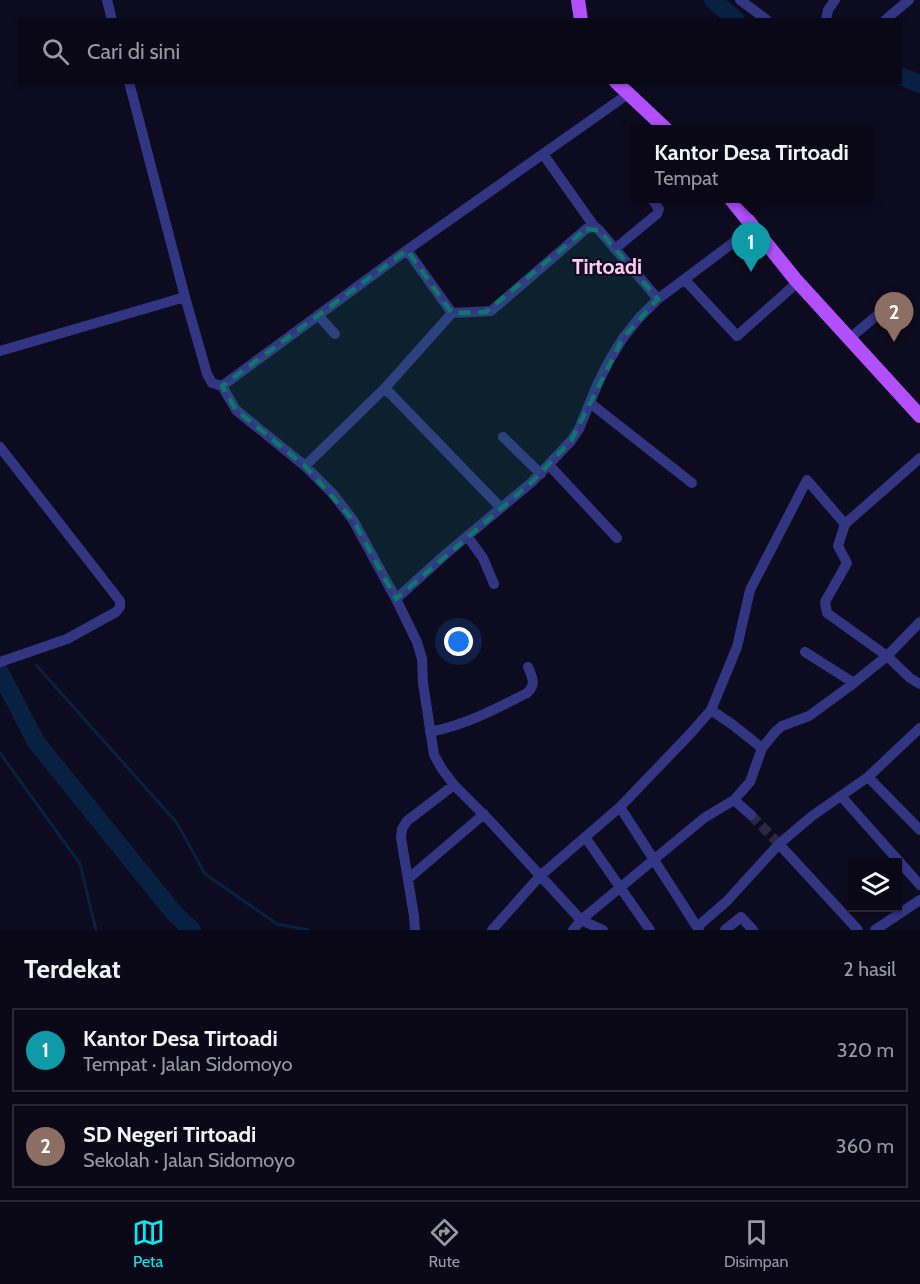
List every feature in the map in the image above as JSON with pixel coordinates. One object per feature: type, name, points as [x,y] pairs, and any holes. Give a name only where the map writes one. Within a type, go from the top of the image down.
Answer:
[{"type":"main road","points":[[578,0],[581,18]]},
{"type":"main road","points":[[618,84],[663,125]]},
{"type":"main road","points":[[734,203],[798,282],[920,416]]},
{"type":"street","points":[[107,0],[112,18]]},
{"type":"street","points":[[740,0],[764,18]]},
{"type":"street","points":[[826,18],[835,0]]},
{"type":"street","points":[[887,18],[909,0]]},
{"type":"street","points":[[130,84],[207,374],[212,382],[222,386],[236,410],[304,466],[344,506],[396,598],[417,642],[422,659],[423,683],[434,755],[454,785],[484,814],[590,930]]},
{"type":"street","points":[[222,386],[407,250],[628,94]]},
{"type":"street","points":[[543,154],[594,226],[616,248],[658,299]]},
{"type":"street","points":[[616,248],[657,214],[659,209],[655,203]]},
{"type":"street","points":[[304,466],[385,388],[452,313],[491,311],[586,228],[594,226]]},
{"type":"street","points":[[396,598],[541,474],[571,441],[579,429],[598,383],[622,338],[658,299],[754,227]]},
{"type":"street","points":[[407,250],[452,313]]},
{"type":"street","points":[[685,280],[737,336],[798,282]]},
{"type":"street","points":[[0,351],[185,297]]},
{"type":"street","points":[[850,338],[893,302]]},
{"type":"street","points":[[318,315],[335,334]]},
{"type":"street","points":[[385,388],[501,508]]},
{"type":"street","points":[[590,403],[692,483]]},
{"type":"street","points":[[503,437],[541,474]]},
{"type":"street","points":[[0,447],[120,602],[120,607],[116,612],[67,639],[0,662]]},
{"type":"street","points":[[920,458],[845,524],[838,546],[847,562],[825,602],[827,613],[887,656],[910,678],[920,684]]},
{"type":"street","points":[[549,465],[617,538]]},
{"type":"street","points":[[492,930],[540,876],[620,807],[692,733],[711,710],[737,647],[750,590],[807,480],[845,524]]},
{"type":"street","points":[[467,536],[483,558],[494,584]]},
{"type":"street","points":[[573,930],[581,920],[704,818],[734,800],[750,782],[762,748],[782,726],[809,716],[854,683],[887,656],[920,622]]},
{"type":"street","points":[[805,652],[854,683]]},
{"type":"street","points":[[430,732],[480,717],[527,693],[533,687],[534,682],[528,667]]},
{"type":"street","points":[[711,710],[762,748]]},
{"type":"street","points":[[620,807],[698,928],[727,901],[778,844],[812,816],[868,777],[920,728]]},
{"type":"street","points":[[868,777],[920,830]]},
{"type":"street","points":[[415,930],[401,838],[402,829],[407,821],[454,785]]},
{"type":"street","points":[[841,796],[920,885]]},
{"type":"street","points":[[734,800],[751,815]]},
{"type":"street","points":[[408,879],[484,814]]},
{"type":"street","points":[[585,837],[650,930]]},
{"type":"street","points":[[778,844],[858,930]]},
{"type":"street","points":[[875,930],[920,900]]},
{"type":"street","points":[[725,930],[741,917],[753,930]]},
{"type":"street","points":[[581,920],[603,930]]},
{"type":"highlighted area","points":[[586,229],[599,230],[658,299],[623,338],[571,441],[532,482],[396,599],[353,520],[305,466],[236,410],[222,386],[407,250],[452,313],[486,312]]},
{"type":"waterway","points":[[713,0],[734,18]]},
{"type":"waterway","points":[[902,77],[920,84]]},
{"type":"waterway","points":[[36,665],[177,823],[205,874],[277,924],[308,930]]},
{"type":"waterway","points":[[0,672],[36,742],[174,913],[192,930]]},
{"type":"waterway","points":[[0,753],[80,864],[96,930]]},
{"type":"tunnel","points":[[751,815],[779,844]]},
{"type":"place","name":"Kantor Desa Tirtoadi","points":[[751,272]]},
{"type":"place","name":"SD Negeri Tirtoadi","points":[[894,342]]},
{"type":"district","name":"Tirtoadi","points":[[607,266]]}]
